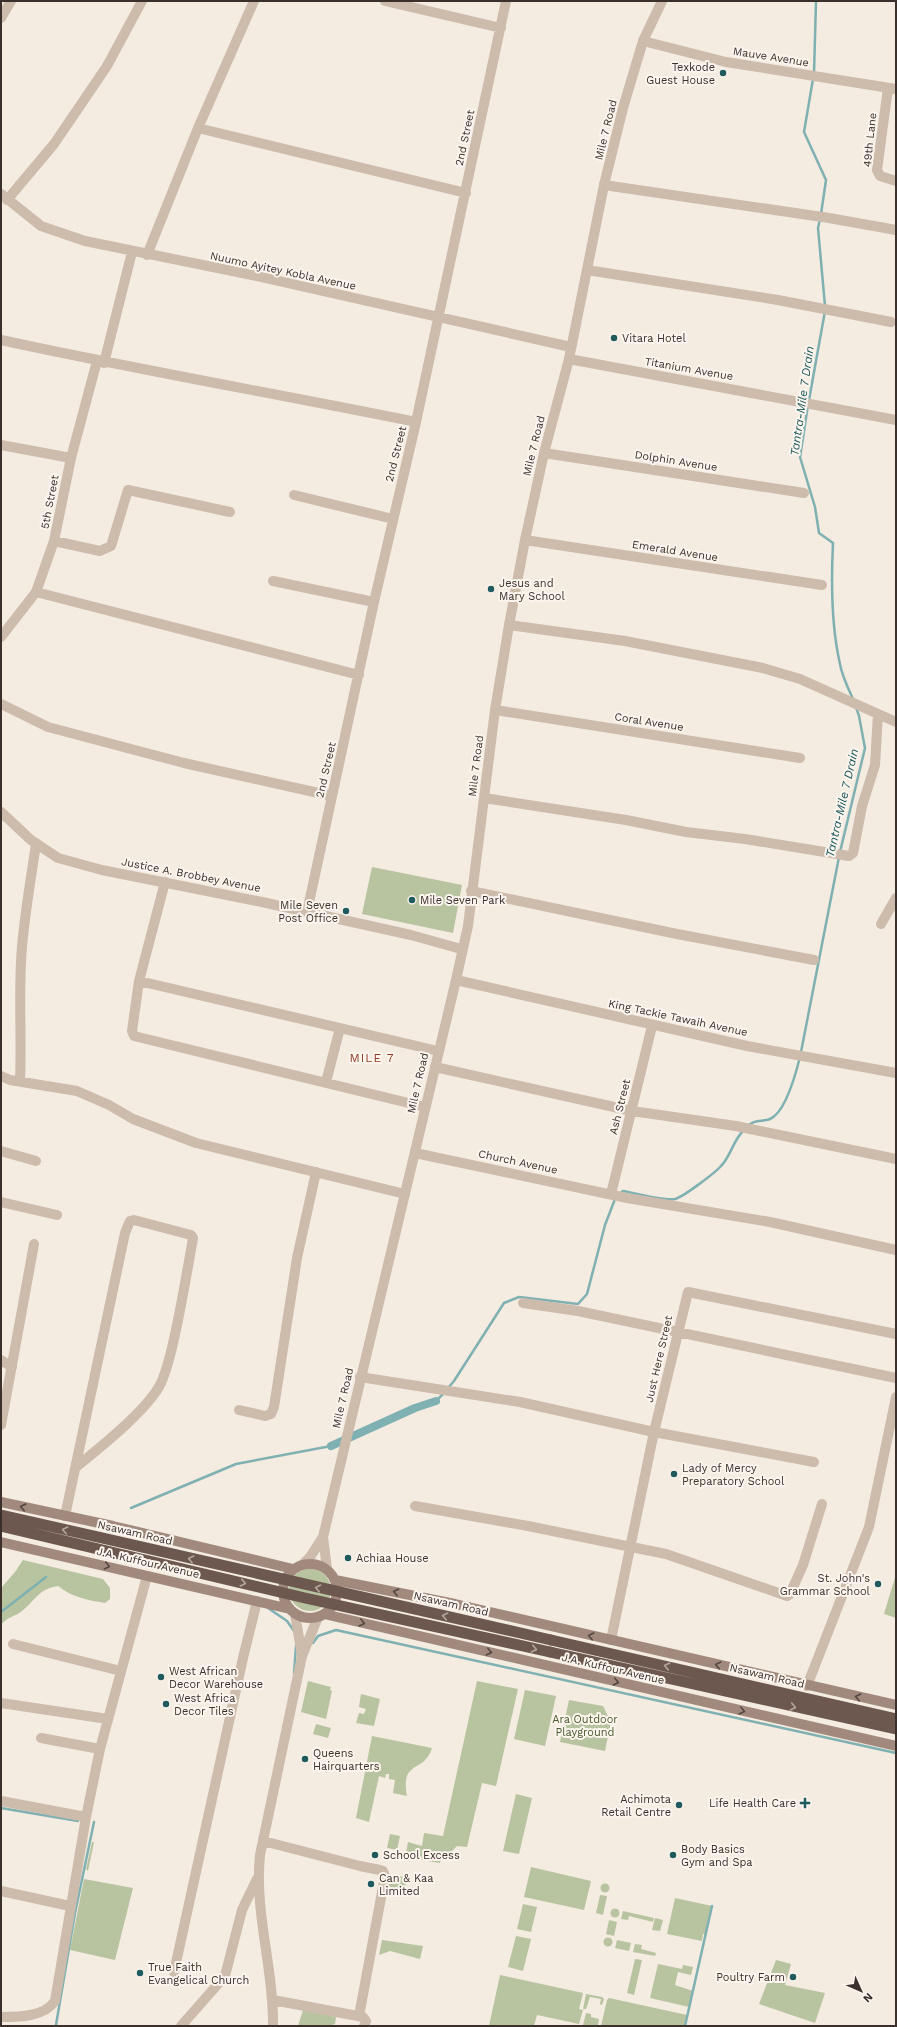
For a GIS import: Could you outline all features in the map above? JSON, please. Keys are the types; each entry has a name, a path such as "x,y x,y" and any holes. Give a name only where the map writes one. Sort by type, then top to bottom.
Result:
{"highway":[{"name":"Nsawam Road","path":"1,1515 896,1719"},
{"path":"1,1526 305,1598 896,1729"}],"main road":[{"path":"1,1502 293,1569"},
{"name":"J.A. Kuffour Avenue","path":"1,1542 257,1601 292,1611"},
{"path":"303,1564 316,1564 327,1569 336,1580 337,1593 333,1605 321,1615 308,1618 292,1611 283,1596 285,1581 293,1569 303,1564"},
{"path":"336,1580 455,1604 807,1686 896,1705"},
{"name":"J.A. Kuffour Avenue","path":"321,1615 896,1746"}],"street":[{"path":"1,18 11,1"},
{"path":"4,197 54,144 107,66 142,1"},
{"path":"147,255 198,128 254,1"},
{"path":"385,1 501,28"},
{"name":"2nd Street","path":"307,912 360,675 374,602 439,318 506,1"},
{"name":"Mile 7 Road","path":"323,1537 456,980 461,949 468,926 471,891 496,710 509,625 525,540 544,454 569,359 604,185 623,108 643,41 662,1"},
{"name":"Mauve Avenue","path":"643,41 726,62 892,89"},
{"name":"49th Lane","path":"892,89 877,170 880,176 896,181"},
{"path":"198,128 466,193"},
{"path":"604,185 829,218 896,230"},
{"name":"Nuumo Ayitey Kobla Avenue","path":"4,197 41,226 85,241 132,252 252,275 571,347"},
{"name":"5th Street","path":"1,637 36,592 54,541 71,458 132,252"},
{"path":"587,270 778,300 821,310 891,322"},
{"path":"1,340 100,362 222,383 416,422"},
{"name":"Titanium Avenue","path":"569,359 896,420"},
{"path":"1,445 71,458"},
{"name":"Dolphin Avenue","path":"544,454 804,493"},
{"path":"54,541 100,550 111,546 128,490 230,512"},
{"path":"294,495 393,519"},
{"name":"Emerald Avenue","path":"525,540 822,586"},
{"path":"274,581 374,602"},
{"path":"36,592 360,675"},
{"path":"509,625 625,641 763,668 800,679 896,722"},
{"path":"1,704 48,727 184,763 332,796"},
{"name":"Coral Avenue","path":"496,710 800,758"},
{"path":"484,798 618,819 686,832 745,839 849,856 853,853 862,806 875,765 878,714"},
{"name":"Justice A. Brobbey Avenue","path":"1,812 36,844 58,858 102,870 165,882 411,935 461,949"},
{"path":"20,1080 22,1049 20,1010 22,947 36,844"},
{"path":"165,882 139,981 132,1031 134,1036 425,1107"},
{"path":"471,891 669,933 814,960"},
{"path":"881,924 896,898"},
{"name":"King Tackie Tawaih Avenue","path":"456,980 652,1026 794,1054 896,1072"},
{"path":"139,981 438,1051"},
{"name":"Ash Street","path":"613,1194 652,1026"},
{"path":"326,1082 340,1028"},
{"path":"435,1067 632,1111 736,1126 896,1159"},
{"path":"1,1076 10,1080 20,1080 77,1091 110,1105 133,1119 196,1142 404,1194"},
{"path":"1,1151 36,1162"},
{"name":"Church Avenue","path":"415,1153 628,1198 770,1222 896,1250"},
{"path":"239,1410 265,1416 271,1414 274,1407 297,1258 316,1172"},
{"path":"1,1202 57,1215"},
{"path":"65,1516 75,1468 124,1240 130,1221 134,1220 191,1236 193,1238 181,1303 168,1364 160,1384 146,1403 110,1439 75,1468"},
{"path":"1,1425 34,1244"},
{"name":"Just Here Street","path":"610,1640 654,1432 686,1294 690,1291 896,1334"},
{"path":"523,1303 578,1311 896,1378"},
{"path":"1,1360 12,1367"},
{"path":"360,1377 439,1388 520,1402 654,1432 814,1462"},
{"path":"807,1686 869,1527 896,1397"},
{"path":"416,1506 528,1526 666,1554 787,1596 790,1594 803,1565 822,1504"},
{"path":"303,1564 310,1557 323,1537"},
{"path":"323,1537 327,1569"},
{"path":"1,2017 40,2013 51,2007 55,2001 86,1816 100,1749 147,1576"},
{"path":"174,1972 243,1658 257,1601"},
{"path":"292,1611 302,1656"},
{"path":"273,2026 273,2000 258,1878 262,1841 302,1656 321,1615"},
{"path":"13,1644 121,1671"},
{"path":"1,1703 108,1719"},
{"path":"41,1738 100,1749"},
{"path":"1,1801 86,1816"},
{"path":"262,1841 384,1872 371,1955 358,2016"},
{"path":"181,2026 225,1976 242,1910 258,1878"},
{"path":"1,1891 70,1906"},
{"path":"273,2000 358,2016 364,2018 364,2026"}],"green space":[{"name":"Mile Seven Park","path":"372,867 462,885 453,933 362,914"},
{"path":"23,1560 103,1579 110,1588 110,1599 105,1603 80,1598 58,1586 41,1593 22,1611 1,1625 1,1588"},
{"path":"306,1569 314,1569 322,1572 328,1578 331,1590 328,1602 322,1608 314,1611 306,1611 298,1608 292,1602 289,1594 289,1586 292,1578 298,1572"},
{"path":"896,1574 896,1618 884,1614"},
{"path":"308,1681 331,1687 330,1690 332,1691 326,1719 301,1712"},
{"path":"477,1681 518,1689 496,1786 482,1783 467,1847 457,1846 449,1854 441,1856 440,1863 422,1860 406,1853 408,1842 422,1846 424,1833 443,1836"},
{"path":"525,1690 556,1696 545,1746 514,1739"},
{"path":"361,1694 380,1699 374,1726 356,1723 359,1713 364,1714 366,1709 359,1707"},
{"name":"Ara Outdoor Playground","path":"569,1700 603,1706 611,1722 605,1751 560,1742"},
{"path":"316,1724 331,1728 328,1738 313,1734"},
{"path":"372,1736 432,1748 424,1761 410,1771 406,1784 407,1796 393,1793 395,1780 389,1779 389,1774 386,1774 385,1778 379,1776 369,1822 356,1818"},
{"path":"516,1794 532,1798 519,1854 503,1851"},
{"path":"390,1834 400,1836 397,1850 387,1848"},
{"path":"92,1842 94,1842 88,1871 86,1869"},
{"path":"531,1867 591,1881 584,1910 524,1897"},
{"path":"388,1875 407,1877 404,1892 386,1888"},
{"path":"84,1879 133,1888 115,1960 70,1950"},
{"path":"605,1883 610,1888 605,1893 600,1888"},
{"path":"600,1895 607,1896 603,1915 596,1913"},
{"path":"675,1898 712,1906 705,1935 703,1934 702,1941 667,1934"},
{"path":"523,1904 537,1907 531,1932 517,1929"},
{"path":"615,1908 620,1913 615,1918 610,1913"},
{"path":"623,1911 654,1918 653,1922 629,1916 628,1920 621,1919"},
{"path":"655,1918 663,1920 660,1931 652,1930"},
{"path":"609,1920 617,1922 614,1936 606,1934"},
{"path":"516,1936 531,1939 523,1971 508,1967"},
{"path":"606,1938 610,1938 612,1942 610,1946 606,1946 604,1944 604,1940"},
{"path":"382,1940 423,1946 420,1959 390,1951 379,1955"},
{"path":"617,1940 631,1943 629,1951 615,1948"},
{"path":"635,1944 642,1945 641,1949 656,1953 655,1956 633,1952"},
{"path":"635,1959 642,1960 634,1995 627,1993"},
{"path":"776,1960 791,1964 785,1985 825,1993 815,2023 759,2004"},
{"path":"658,1964 682,1969 683,1965 693,1967 691,1975 678,1972 675,1985 693,1991 689,2007 650,1998"},
{"path":"500,1975 583,1993 579,2009 583,2010 579,2024 537,2015 534,2026 489,2026"},
{"path":"586,1994 602,1997 604,1999 602,2005 600,2004 601,1999 590,1997 586,2009 583,2009"},
{"path":"609,1998 687,2015 685,2026 601,2026 607,2000"},
{"path":"303,2010 336,2017 335,2024 329,2026 298,2026"},
{"path":"586,2013 591,2014 591,2017 599,2019 598,2026 583,2025"}],"waterway":[{"name":"Tantra-Mile 7 Drain","path":"814,74 816,1"},
{"name":"Tantra-Mile 7 Drain","path":"813,79 804,132 826,180 821,214"},
{"name":"Tantra-Mile 7 Drain","path":"820,219 818,228 825,306"},
{"name":"Tantra-Mile 7 Drain","path":"809,400 825,311"},
{"name":"Tantra-Mile 7 Drain","path":"808,405 800,457 815,507 819,533 833,543 833,619 842,673 853,699"},
{"name":"Tantra-Mile 7 Drain","path":"840,852 865,748 856,707"},
{"name":"Tantra-Mile 7 Drain","path":"801,1052 839,857"},
{"name":"Tantra-Mile 7 Drain","path":"749,1125 754,1122 770,1119 781,1109 790,1091 800,1057"},
{"name":"Tantra-Mile 7 Drain","path":"620,1194 623,1191 664,1199 675,1199 685,1194 721,1166 727,1158 737,1138 744,1130"},
{"name":"Tantra-Mile 7 Drain","path":"448,1388 504,1303 519,1297 578,1304 587,1294 605,1225 615,1199"},
{"name":"Tantra-Mile 7 Drain","path":"436,1401 443,1394"},
{"path":"331,1446 415,1408 436,1401"},
{"path":"131,1508 236,1464 331,1446"},
{"path":"1,1612 46,1577"},
{"path":"268,1608 287,1621 294,1631"},
{"path":"313,1643 318,1636 336,1630 896,1753"},
{"path":"294,1673 296,1646"},
{"path":"1,1808 78,1821"},
{"path":"56,2025 75,1913 94,1822"},
{"path":"685,2026 712,1906"}],"place":[{"name":"Texkode Guest House","path":"723,73"},
{"name":"Vitara Hotel","path":"614,338"},
{"name":"Jesus and Mary School","path":"491,589"},
{"name":"Mile Seven Park","path":"412,900"},
{"name":"Mile Seven Post Office","path":"346,911"},
{"name":"Lady of Mercy Preparatory School","path":"674,1474"},
{"name":"Achiaa House","path":"348,1558"},
{"name":"St. John's Grammar School","path":"878,1584"},
{"name":"West African Decor Warehouse","path":"161,1677"},
{"name":"West Africa Decor Tiles","path":"166,1704"},
{"name":"Queens Hairquarters","path":"305,1759"},
{"name":"Life Health Care","path":"805,1803"},
{"name":"Achimota Retail Centre","path":"679,1805"},
{"name":"School Excess","path":"375,1855"},
{"name":"Body Basics Gym and Spa","path":"673,1855"},
{"name":"Can & Kaa Limited","path":"371,1884"},
{"name":"True Faith Evangelical Church","path":"140,1973"},
{"name":"Poultry Farm","path":"793,1977"}],"district":[{"name":"MILE 7","path":"372,1058"}]}
